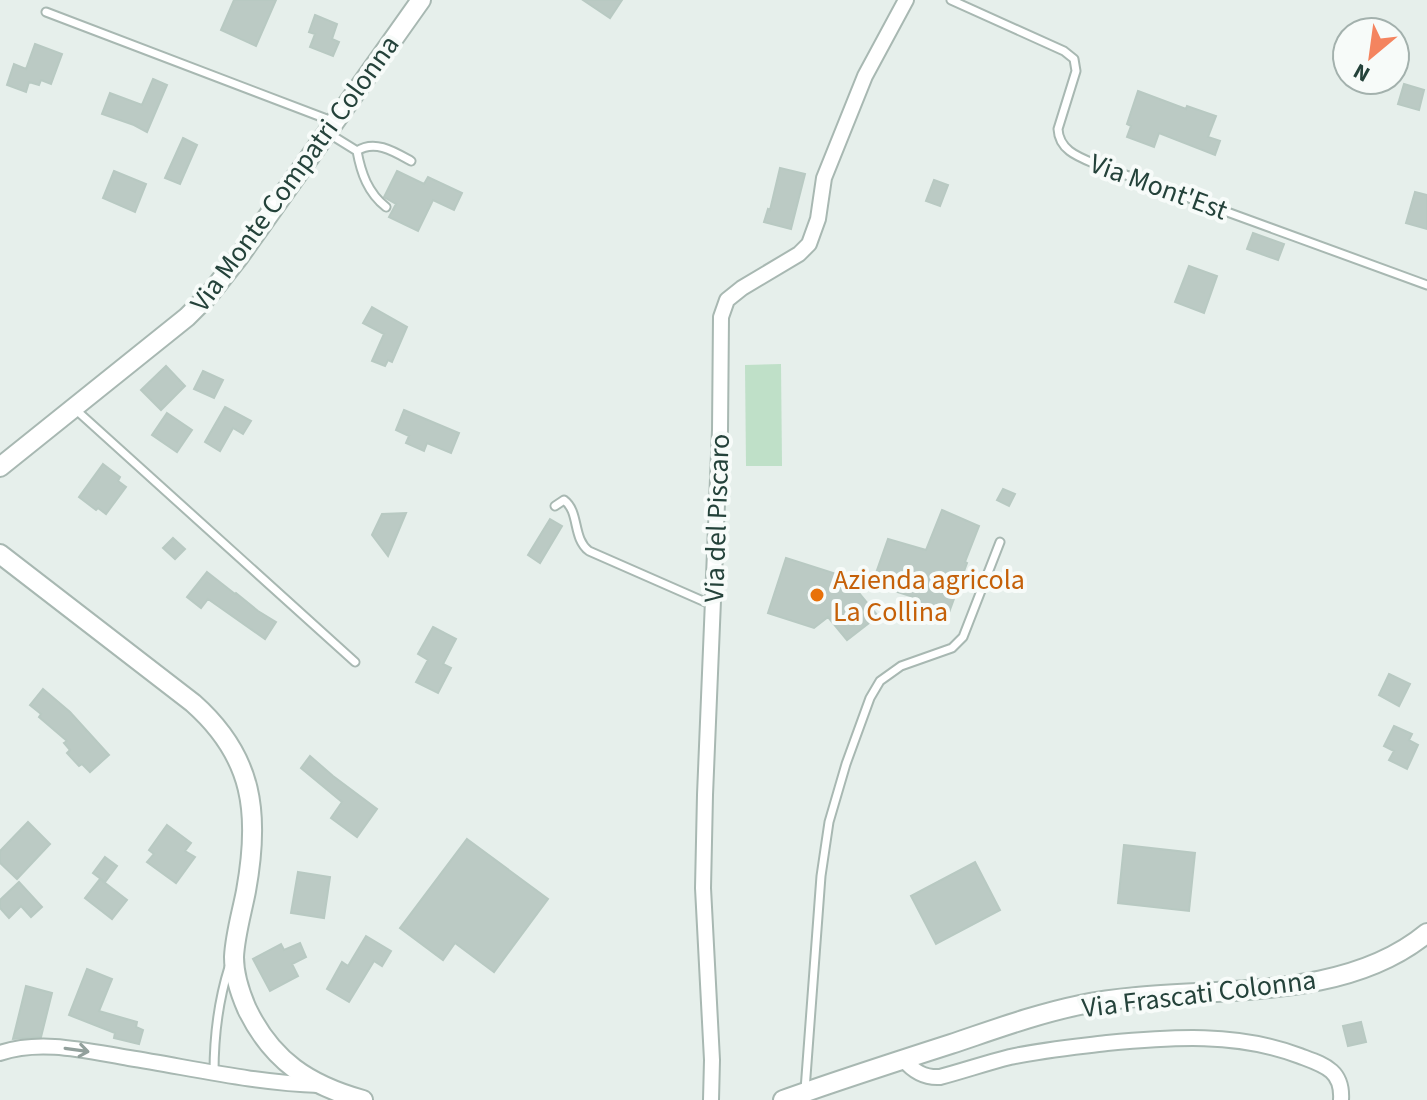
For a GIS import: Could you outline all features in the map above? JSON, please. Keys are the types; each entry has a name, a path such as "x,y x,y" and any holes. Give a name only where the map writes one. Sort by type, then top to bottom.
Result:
{"street":[{"name":"Via Monte Compatri Colonna","path":"3,466 202,303 239,257 421,0"},
{"name":"Via del Piscaro","path":"711,1100 712,1060 703,888 720,430 721,317 727,300 799,254 809,244 818,219 824,178 865,76 906,0"},
{"path":"2,556 193,703 229,744 245,779 253,809 254,828 236,946 235,969 240,991 260,1032 292,1068 319,1085 363,1100"},
{"name":"Via Frascati Colonna","path":"783,1100 1058,1010 1147,996 1276,987 1330,978 1380,962 1406,949 1427,933"},
{"path":"903,1059 921,1074 940,1077 1013,1056 1068,1047 1191,1038 1231,1039 1290,1053 1329,1069 1339,1080 1341,1100"},
{"path":"0,1053 22,1047 58,1047 279,1083 319,1085"}],"lane":[{"name":"Via Mont'Est","path":"951,0 1064,51 1074,59 1076,71 1058,135 1060,142 1074,154 1427,285"},
{"path":"46,12 331,127 357,151 367,187 386,207"},
{"path":"357,151 376,146 411,161"},
{"path":"75,409 355,662"},
{"path":"555,506 564,500 571,506 580,542 589,551 712,605"},
{"path":"805,1092 821,876 829,822 846,764 870,698 880,681 901,666 946,652 963,637 1000,542"},
{"path":"214,1073 214,1039 219,1007 236,946"}],"green space":[{"path":"781,364 782,466 746,466 745,365"}],"building":[{"path":"234,0 276,0 256,46 221,30"},
{"path":"583,0 622,0 610,18"},
{"path":"315,15 337,24 332,39 339,42 333,56 310,47 315,34 309,32"},
{"path":"35,44 62,54 51,84 41,80 39,85 29,82 26,92 7,85 14,64 26,69"},
{"path":"153,79 167,85 147,132 102,114 110,93 142,105"},
{"path":"1411,86 1424,90 1419,110 1398,104 1400,96 1411,96"},
{"path":"1138,91 1186,109 1187,106 1216,116 1208,137 1220,141 1215,155 1159,133 1154,147 1127,137 1131,126 1127,124"},
{"path":"183,138 197,145 180,184 165,178"},
{"path":"780,168 805,174 791,229 764,222"},
{"path":"114,171 146,184 135,212 103,198"},
{"path":"397,171 424,184 428,177 462,193 454,210 433,200 418,231 389,217 396,204 384,197"},
{"path":"934,180 948,185 940,206 926,201"},
{"path":"1415,192 1427,195 1427,229 1406,223"},
{"path":"1253,233 1284,244 1278,260 1247,249"},
{"path":"1189,266 1217,276 1204,313 1175,302"},
{"path":"372,307 407,327 392,362 388,360 385,366 372,361 384,334 363,323"},
{"path":"166,366 185,386 161,410 141,390"},
{"path":"203,371 223,380 214,398 194,389"},
{"path":"225,407 251,421 243,434 233,428 220,451 205,442"},
{"path":"404,410 459,433 451,453 427,443 424,451 406,443 409,436 396,430"},
{"path":"167,413 192,430 177,452 152,435"},
{"path":"103,464 120,477 118,481 126,487 106,514 79,497"},
{"path":"1003,489 1015,494 1009,506 997,500"},
{"path":"942,510 979,526 947,618 918,607 920,599 885,588 889,577 876,573 888,539 926,550"},
{"path":"406,513 388,556 372,535 382,514"},
{"path":"550,519 562,526 540,563 528,555"},
{"path":"173,538 185,549 175,559 163,548"},
{"name":"Azienda agricola La Collina","path":"786,558 846,577 878,616 847,640 828,617 814,628 768,613"},
{"path":"207,572 276,622 265,639 208,599 201,608 187,597"},
{"path":"433,627 456,639 443,664 451,668 438,693 416,682 428,660 418,654"},
{"path":"1389,674 1410,684 1399,706 1379,695"},
{"path":"43,689 70,712 109,755 90,772 67,753 70,750 64,743 67,741 30,705"},
{"path":"1394,726 1412,734 1409,740 1418,745 1407,769 1389,760 1394,751 1384,746"},
{"path":"310,756 377,809 357,837 331,818 342,802 301,768"},
{"path":"28,822 50,844 17,879 0,863 0,851"},
{"path":"167,825 191,843 185,851 195,857 176,883 147,862 154,854 149,850"},
{"path":"467,839 548,899 494,972 455,943 443,960 400,928"},
{"path":"1124,845 1195,853 1189,911 1118,903"},
{"path":"105,857 117,866 105,882 93,873"},
{"path":"975,862 1000,910 936,944 911,896"},
{"path":"298,872 330,877 324,918 291,913"},
{"path":"100,879 127,900 112,919 85,898"},
{"path":"19,882 42,907 31,917 21,906 9,918 0,908 0,900"},
{"path":"366,936 391,951 382,966 374,961 349,1002 327,989 342,962 348,966"},
{"path":"300,943 306,957 292,964 298,976 270,991 253,959 281,944 284,950"},
{"path":"87,969 112,979 99,1011 137,1022 136,1027 143,1030 139,1044 114,1038 115,1033 69,1015"},
{"path":"26,986 52,993 41,1037 13,1039"},
{"path":"1361,1022 1366,1042 1348,1046 1343,1026"}],"place":[{"name":"Azienda agricola La Collina","path":"817,595"}]}
